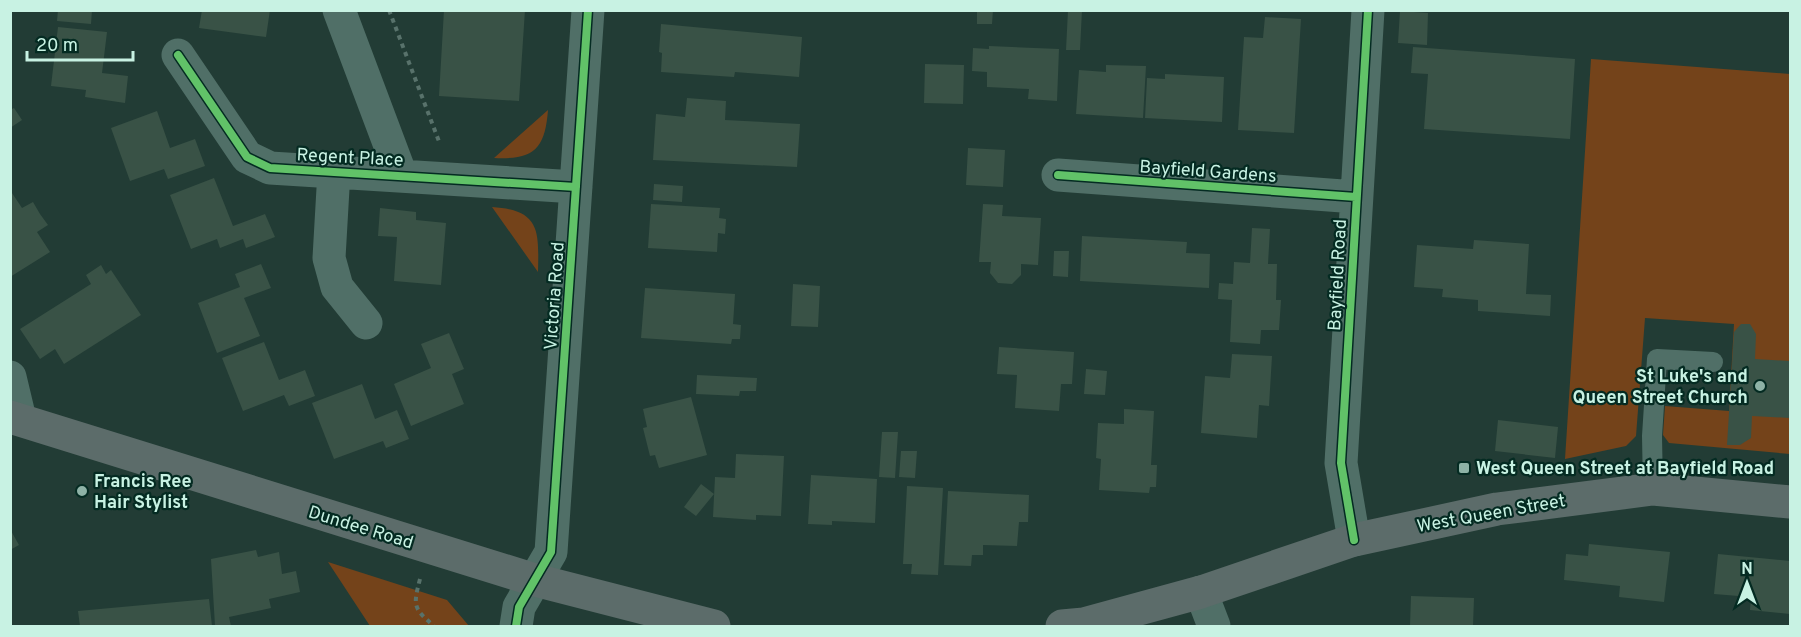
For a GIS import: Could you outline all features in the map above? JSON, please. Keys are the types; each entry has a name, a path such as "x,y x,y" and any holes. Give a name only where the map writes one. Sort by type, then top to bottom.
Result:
{"main road":[{"name":"Dundee Road","path":"15,418 535,580 714,627"},
{"name":"West Queen Street","path":"1201,592 1354,540 1497,509 1653,489 1791,502"},
{"path":"1062,627 1084,624 1201,592"}],"street":[{"name":"Regent Place","path":"339,10 401,175"},
{"name":"Victoria Road","path":"516,627 519,608 551,552 588,10"},
{"name":"Bayfield Road","path":"1354,540 1341,463 1368,10"},
{"name":"Regent Place","path":"178,55 247,157 270,168 576,187"},
{"name":"Regent Place","path":"334,171 329,258 337,287 366,323"},
{"name":"Bayfield Gardens","path":"1058,175 1356,197"},
{"path":"10,377 15,418"},
{"path":"1201,592 1214,627"}],"lane":[{"path":"1653,489 1652,436 1657,359 1713,362"}],"path":[{"path":"389,10 442,151 441,177"},
{"path":"427,547 415,601 416,611 434,627"}],"shaded area":[{"path":"1591,59 1790,74 1790,454 1669,443 1663,435 1665,406 1729,411 1734,324 1645,318 1636,436 1626,446 1565,459"},
{"path":"548,110 544,134 535,149 519,157 494,158"},
{"path":"492,207 520,213 533,225 537,234 538,272"},
{"path":"328,562 447,600 469,626 370,626"}],"building":[{"path":"58,10 92,10 91,24 57,21"},
{"path":"202,10 270,10 266,37 199,28"},
{"path":"444,10 525,10 519,101 439,96"},
{"path":"977,10 993,10 992,24 977,24"},
{"path":"1068,10 1082,10 1080,50 1066,50"},
{"path":"1400,11 1428,13 1427,45 1398,43"},
{"path":"1265,17 1301,19 1294,133 1238,130 1244,37 1263,38"},
{"path":"661,24 802,37 799,77 735,72 734,77 661,72 662,53 659,52"},
{"path":"58,27 107,32 102,73 128,76 125,103 85,97 86,90 51,86"},
{"path":"989,46 1059,49 1057,101 1028,99 1029,89 987,87 987,72 972,71 973,48 989,49"},
{"path":"1413,47 1575,59 1570,139 1424,129 1428,74 1411,73"},
{"path":"925,64 964,65 963,104 924,103"},
{"path":"1106,65 1146,66 1143,118 1076,114 1079,70 1106,72"},
{"path":"1165,74 1224,77 1222,122 1145,118 1147,78 1165,79"},
{"path":"687,98 726,101 725,120 800,124 797,167 653,160 656,114 685,117"},
{"path":"14,108 22,120 10,128 10,110"},
{"path":"157,111 170,148 195,139 205,166 168,179 164,169 130,181 111,128"},
{"path":"968,148 1005,150 1003,187 966,185"},
{"path":"214,178 233,226 265,214 275,237 246,248 243,239 220,248 217,239 191,249 170,195"},
{"path":"654,184 683,186 682,202 653,200"},
{"path":"10,190 22,208 33,202 48,225 37,232 50,252 10,277"},
{"path":"651,204 720,208 719,218 726,219 725,234 718,233 717,252 648,248"},
{"path":"983,204 1003,205 1002,216 1041,218 1038,265 1021,264 1021,275 1012,284 998,283 990,273 991,262 979,262"},
{"path":"380,208 416,212 416,220 446,223 441,285 394,281 397,237 378,236"},
{"path":"1252,228 1270,229 1268,264 1277,264 1276,300 1281,300 1279,330 1261,330 1260,344 1230,342 1232,300 1218,299 1219,283 1233,284 1234,262 1250,263"},
{"path":"1082,236 1187,242 1186,253 1210,254 1209,288 1080,281"},
{"path":"1474,240 1529,244 1526,294 1551,295 1550,316 1478,311 1478,300 1442,297 1443,289 1414,287 1417,245 1473,249"},
{"path":"1054,251 1069,251 1068,277 1053,276"},
{"path":"261,264 271,288 244,298 260,336 217,353 198,303 240,287 235,274"},
{"path":"101,265 106,274 111,270 141,315 64,364 55,349 40,359 20,329 91,284 86,275"},
{"path":"793,284 820,286 818,327 791,326"},
{"path":"645,288 735,294 733,324 741,325 740,339 732,339 731,344 641,338"},
{"name":"St Luke's and Queen Street Church","path":"1741,324 1750,324 1756,334 1755,359 1790,361 1790,418 1752,416 1751,438 1740,445 1727,445 1734,332"},
{"path":"449,333 464,369 452,374 464,404 411,426 394,384 431,368 421,344"},
{"path":"264,342 279,380 305,370 315,396 289,406 284,395 243,411 222,358"},
{"path":"999,347 1074,352 1072,384 1061,384 1059,411 1015,408 1017,375 997,374"},
{"path":"1232,354 1272,356 1269,406 1259,405 1257,438 1201,433 1205,376 1230,378"},
{"path":"1086,369 1107,371 1105,395 1084,394"},
{"path":"697,375 757,378 756,391 740,391 739,396 696,394"},
{"path":"362,384 375,419 397,410 409,439 386,448 383,441 334,459 312,403"},
{"path":"691,397 707,455 659,468 655,455 650,456 643,428 647,427 643,409"},
{"path":"1124,409 1154,411 1151,465 1157,465 1156,487 1150,487 1149,493 1099,490 1101,459 1096,458 1098,423 1124,424"},
{"path":"1498,420 1558,427 1555,458 1495,451"},
{"path":"882,432 898,432 895,478 879,477"},
{"path":"901,451 917,451 915,478 899,477"},
{"path":"736,454 784,456 781,516 756,515 756,520 713,517 715,477 735,478"},
{"path":"811,475 877,479 875,523 832,521 832,525 808,524"},
{"path":"701,484 714,494 696,516 684,507"},
{"path":"907,486 943,488 938,575 911,574 912,564 903,564"},
{"path":"948,491 1029,495 1028,522 1019,522 1017,546 983,545 983,555 972,555 971,566 944,565"},
{"path":"10,529 19,545 10,550"},
{"path":"1589,544 1670,552 1664,602 1619,597 1620,586 1564,580 1566,554 1588,556"},
{"path":"256,550 258,557 279,552 282,574 296,571 300,592 269,599 271,608 229,617 231,626 215,626 211,559"},
{"path":"1718,554 1790,561 1790,614 1750,610 1751,597 1714,594"},
{"path":"1411,596 1474,598 1473,626 1410,626"},
{"path":"209,599 212,626 80,626 78,611"}],"cycle path":[{"path":"516,626 519,607 551,552 588,10"},
{"path":"1354,540 1341,463 1368,10"},
{"path":"178,55 247,157 270,168 576,187"},
{"path":"1058,175 1356,197"}],"place":[{"name":"St Luke's and Queen Street Church","path":"1760,386"},
{"name":"West Queen Street at Bayfield Road","path":"1464,468"},
{"name":"Francis Ree Hair Stylist","path":"82,491"}]}
